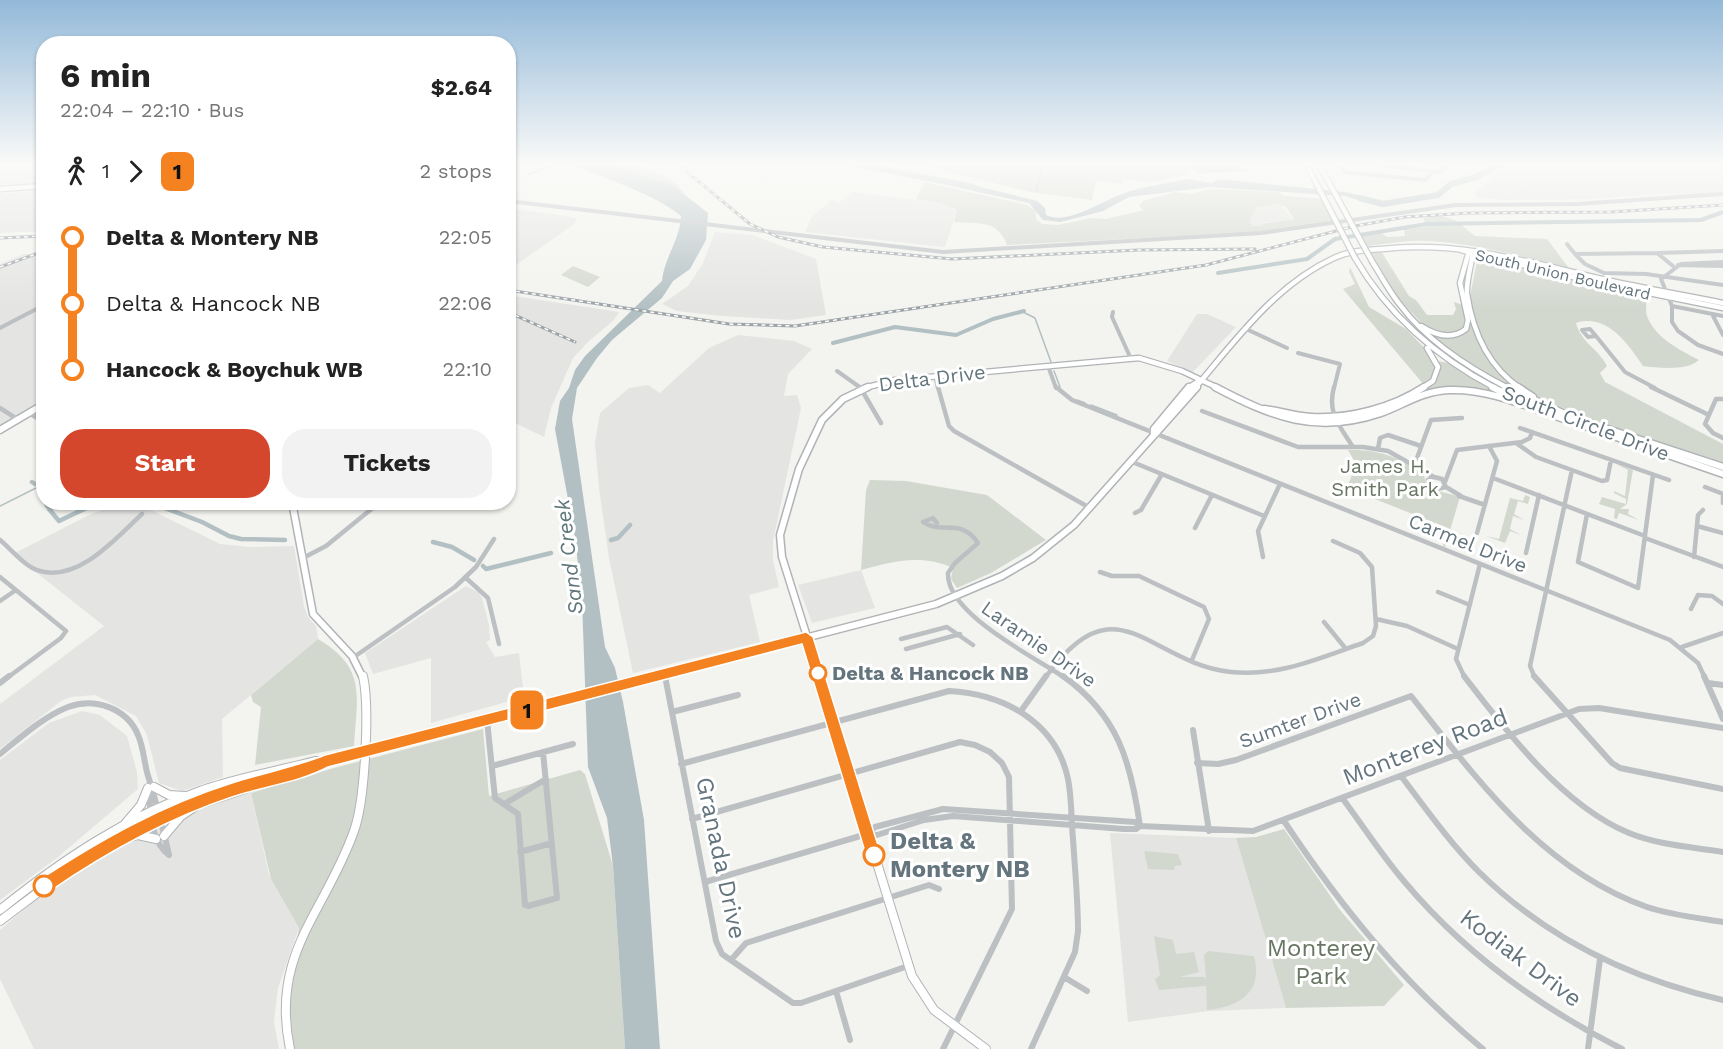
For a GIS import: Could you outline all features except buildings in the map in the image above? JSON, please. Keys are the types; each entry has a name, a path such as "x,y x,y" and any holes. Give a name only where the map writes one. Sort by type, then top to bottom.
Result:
{"main road":[{"name":"South Circle Drive","path":"1331,212 1376,292 1419,337 1454,364 1492,387 1573,422 1723,474"},
{"name":"South Circle Drive","path":"1345,212 1388,292 1406,316 1432,341 1481,375 1531,400 1723,468"},
{"name":"South Union Boulevard","path":"1244,328 1286,289 1342,254 1415,244 1458,248 1723,303"},
{"path":"1406,316 1434,333 1453,336 1463,333 1468,320 1460,283 1471,252"},
{"path":"1471,252 1467,293 1479,340 1488,360 1515,387 1565,413"},
{"name":"South Union Boulevard","path":"1667,293 1723,308"},
{"path":"0,910 54,868 117,831 214,796 312,768 325,762 956,597 998,579 1061,537 1090,508 1130,460 1167,423 1198,387 1200,380 1244,328"},
{"path":"1336,420 1386,403 1423,387 1436,377 1437,362 1419,337"},
{"name":"Delta Drive","path":"986,1049 954,1027 925,999 908,966 781,554 783,522 820,422 835,405 862,389 895,380 1131,358 1159,362 1270,414 1299,421 1336,420"},
{"path":"1336,420 1364,419 1422,394 1449,390 1485,395 1573,422"},
{"path":"1383,411 1388,406 1386,403"},
{"path":"0,430 36,409"},
{"path":"290,1049 283,1016 287,976 355,830 360,806 365,688 354,657 313,614 294,510"},
{"path":"0,921 44,886 93,853 188,796 315,760 325,762"},
{"path":"117,831 141,805 150,785 169,795 188,796"},
{"path":"164,836 185,812 214,796"},
{"path":"93,853 132,836 144,835 156,839"}],"street":[{"path":"603,212 943,252 1261,233 1408,212"},
{"path":"1567,244 1586,266 1605,273 1663,277 1692,284 1723,285"},
{"path":"1575,254 1723,249"},
{"path":"1657,253 1676,266 1723,264"},
{"path":"1676,266 1660,279 1672,306 1672,322 1678,331 1698,345 1723,354"},
{"path":"1672,306 1723,316"},
{"path":"0,328 36,309"},
{"path":"1113,312 1112,317 1131,358"},
{"path":"1712,314 1723,335"},
{"path":"1244,328 1287,348"},
{"path":"1597,336 1630,377 1709,416"},
{"path":"1298,353 1340,364 1330,401 1336,420 1353,447"},
{"name":"Carmel Drive","path":"1048,366 1057,390 1065,397 1662,636 1682,647 1698,663 1723,719"},
{"path":"837,370 862,389 874,402 881,423"},
{"path":"935,376 949,426 954,431 1090,508"},
{"path":"1723,399 1716,399 1705,424 1713,434 1723,438"},
{"path":"0,408 17,419"},
{"path":"1202,411 1292,445 1318,449 1353,447 1378,449 1411,463 1461,496 1485,505"},
{"path":"29,413 36,417"},
{"path":"1411,463 1417,458 1431,420 1462,418"},
{"path":"1520,428 1669,480"},
{"path":"1445,486 1448,471 1457,450 1516,443 1530,438 1532,432"},
{"path":"1378,449 1380,438 1388,435 1421,446"},
{"path":"1516,443 1536,457 1605,481 1611,460"},
{"path":"1477,533 1497,459 1489,446"},
{"path":"1130,460 1264,516"},
{"path":"1572,470 1530,666 1534,679 1620,768 1723,789"},
{"path":"1445,486 1433,488 1428,483 1448,471"},
{"path":"1135,513 1141,510 1162,474"},
{"path":"1587,514 1578,562 1638,588 1653,475"},
{"path":"1492,478 1723,567"},
{"path":"1263,557 1257,536 1280,484"},
{"path":"1705,487 1723,495 1723,503"},
{"path":"1195,528 1212,495"},
{"path":"1526,553 1539,495"},
{"path":"303,558 326,546 370,510"},
{"path":"1695,557 1698,515 1703,510"},
{"path":"0,540 40,571 64,571 86,562 142,514"},
{"name":"Laramie Drive","path":"937,524 964,529 974,535 978,543 974,552 959,559 949,570 948,581 956,597 971,616 1053,668 1093,700 1118,734 1135,782 1140,826"},
{"path":"1697,526 1723,533"},
{"path":"354,657 466,578 494,539"},
{"path":"1020,711 1053,668 1082,637 1110,629 1138,634 1215,669 1275,672 1364,643 1373,636 1376,619 1370,562 1360,553 1333,541"},
{"path":"1480,564 1456,659 1460,671 1564,792 1601,819 1641,837 1723,852"},
{"path":"1100,573 1139,576 1204,606 1209,614 1208,624 1192,660"},
{"path":"0,578 65,629 66,633 0,683"},
{"path":"466,578 481,587 489,597 499,644"},
{"path":"0,601 16,590"},
{"path":"1438,592 1470,605"},
{"path":"1691,609 1698,595 1712,596 1723,604"},
{"path":"1376,619 1407,626 1458,649"},
{"path":"1324,622 1346,649"},
{"path":"901,639 947,627 973,645"},
{"path":"1682,647 1692,640 1716,638 1723,633"},
{"path":"906,649 960,634"},
{"name":"Granada Drive","path":"665,674 718,948 731,960 793,1003 801,1003 908,966"},
{"path":"1708,683 1723,685"},
{"path":"681,764 949,691 988,694 1020,711 1047,734 1060,754 1069,781 1078,930 1075,952 1031,1049"},
{"path":"672,712 738,695"},
{"name":"Sumter Drive","path":"1197,763 1226,763 1411,696 1459,754"},
{"path":"0,754 58,711 82,703 96,703 119,713 135,729 169,855 161,851 156,839 157,815"},
{"name":"Monterey Road","path":"867,834 875,827 943,809 1135,822 1140,826 1209,831 1253,831 1565,712 1599,708 1723,728"},
{"path":"487,720 495,798 499,802 506,803 518,814 525,905 557,898 543,752"},
{"path":"1192,730 1209,831"},
{"path":"692,819 960,742 974,744 1000,761 1007,772 1012,909 943,1049"},
{"path":"492,766 573,744"},
{"path":"1459,754 1518,825 1572,869 1603,887 1647,906 1723,922"},
{"path":"1401,776 1452,842 1496,888 1538,921 1600,959 1668,987 1723,1000"},
{"path":"506,803 546,779"},
{"name":"Kodiak Drive","path":"1343,798 1399,876 1444,925 1506,978 1590,1033 1622,1049"},
{"name":"Monterey Road","path":"705,882 867,834 877,835 939,817 1136,829 1140,826"},
{"path":"1284,821 1362,933 1417,992 1483,1049"},
{"path":"520,852 552,843"},
{"path":"731,960 746,943 929,885 939,889"},
{"path":"1588,1049 1600,959"},
{"path":"1064,977 1087,991"},
{"path":"836,991 850,1040"}],"shaded area":[{"path":"0,212 36,212 36,231 0,233"},
{"path":"516,212 535,212 577,218 574,224 516,265"},
{"path":"675,212 708,213 706,240 690,269 673,281 662,298 612,340 597,358 577,388 572,419 605,647 615,668 623,702 644,820 660,1049 625,1049 613,866 607,818 588,767 582,601 575,537 555,429 560,401 569,388 575,370 585,356 662,281 678,233 681,216"},
{"path":"818,212 957,212 945,247 805,232 811,218"},
{"path":"1036,212 1046,212 1046,215 1054,218 1082,212 1099,212 1060,222 1043,220"},
{"path":"1254,212 1287,212 1292,219 1262,223 1264,227 1261,228 1251,227 1250,220"},
{"path":"715,232 753,235 816,259 826,315 790,320 722,316 677,311 662,304 688,286 703,263"},
{"path":"24,254 36,254 36,404 0,426 0,264"},
{"path":"516,296 619,312 614,320 573,358 551,408 544,437 516,423"},
{"path":"1197,314 1207,314 1236,327 1192,373 1167,361"},
{"path":"738,335 794,341 812,349 788,374 784,396 797,395 801,408 773,541 773,561 779,587 749,595 760,642 633,673 609,558 599,488 595,443 600,413 629,388 648,385 660,393 709,348"},
{"path":"103,510 153,511 220,544 249,547 294,546 304,606 308,617 316,626 318,639 222,719 223,777 182,791 159,783 147,735 136,716 95,695 71,697 61,701 0,749 0,704 104,626 13,554"},
{"path":"861,570 875,608 812,623 798,585"},
{"path":"466,586 478,592 482,598 489,625 490,640 486,642 495,657 519,653 524,697 431,723 431,658 373,674 365,653"},
{"path":"82,711 100,715 127,736 137,772 138,789 58,857 0,900 0,760 49,723"},
{"path":"251,793 269,875 299,928 278,988 274,1022 279,1049 34,1049 0,979 0,930 36,899 107,851 187,812 229,795"},
{"path":"1110,833 1236,838 1286,1008 1209,1011 1128,1022"}],"green space":[{"path":"957,212 1036,212 1036,219 1042,224 1058,225 1091,218 1106,219 1136,212 1254,212 1250,220 1251,226 1264,226 1261,224 1294,219 1289,212 1332,212 1339,223 1244,233 1007,245 993,227 979,223 954,222"},
{"path":"1442,216 1455,220 1475,236 1547,239 1569,268 1499,251 1445,242 1412,241 1367,246 1362,236 1380,232 1387,237 1405,236 1404,229 1425,227 1424,218"},
{"path":"1381,251 1409,296 1416,300 1427,315 1453,315 1456,309 1454,302 1463,305 1468,327 1475,324 1469,302 1477,261 1480,258 1646,296 1647,316 1656,331 1669,342 1699,360 1681,367 1643,366 1616,332 1607,326 1587,321 1576,323 1579,330 1607,366 1600,373 1605,382 1723,444 1723,465 1654,444 1481,375 1421,330 1425,327 1400,300 1369,252"},
{"path":"573,266 600,277 588,287 561,275"},
{"path":"1350,267 1369,307 1406,329 1437,361 1454,364 1512,397 1505,401 1462,391 1430,392 1343,289 1355,284 1349,272"},
{"name":"James H. Smith Park","path":"1348,450 1369,451 1398,459 1424,476 1426,482 1434,489 1460,497 1445,547 1443,546 1448,528 1347,488 1356,464"},
{"path":"1616,464 1633,470 1627,504 1620,509 1629,509 1628,514 1639,520 1619,513 1617,519 1614,518 1615,509 1599,504 1602,497 1626,504 1626,499 1614,491 1625,496 1628,470"},
{"path":"870,480 906,481 987,495 1046,540 991,573 957,588 951,579 953,568 930,561 908,560 861,570 866,490"},
{"path":"1525,495 1530,497 1528,504 1518,501 1514,514 1524,520 1513,516 1510,529 1521,535 1510,531 1505,543 1486,536 1499,539 1510,498 1523,501"},
{"path":"318,639 334,650 352,672 357,698 354,746 255,765 261,707 253,702 251,695"},
{"path":"483,729 489,796 580,770 585,774 613,866 625,1049 290,1049 283,1016 299,928 271,879 251,793 334,768"},
{"name":"Monterey Park","path":"1284,829 1340,910 1404,985 1384,1006 1286,1008 1236,838 1256,837"},
{"path":"1144,851 1178,854 1182,865 1175,866 1174,870 1148,869"},
{"path":"1154,936 1173,940 1176,954 1194,952 1199,972 1180,977 1204,977 1206,980 1204,955 1208,951 1254,956 1256,969 1252,988 1239,1001 1207,1010 1206,986 1159,990 1155,979 1160,975"}],"waterway":[{"path":"1218,273 1307,259 1335,239 1427,224 1701,220 1723,212"},
{"path":"1021,311 1035,318 1051,362"},
{"path":"833,343 895,327 956,335 993,319 1024,311"},
{"path":"1054,371 1060,387"},
{"path":"1077,400 1085,403"},
{"path":"1091,405 1117,415"},
{"path":"0,506 36,488"},
{"path":"50,510 59,521 82,510"},
{"path":"170,510 202,522 229,536 241,539 285,540"},
{"path":"611,540 618,538 630,525"},
{"path":"433,542 452,547 474,560"},
{"name":"Sand Creek","path":"483,566 486,569 551,553"}],"railway":[{"path":"735,212 750,224 778,237 823,247 952,259 1138,250 1255,249"},
{"path":"516,291 729,324 795,326 1206,265 1355,226 1405,217 1468,213 1611,212"},
{"path":"0,238 36,236"},
{"path":"0,267 36,254"},
{"path":"516,316 575,342"}],"bus line":[{"name":"1","path":"44,886 93,853 154,820 232,790 312,768 325,762 806,637 874,855"}],"place":[{"name":"Delta & Hancock NB","path":"818,673"},
{"name":"Delta & Montery NB","path":"874,855"}]}
